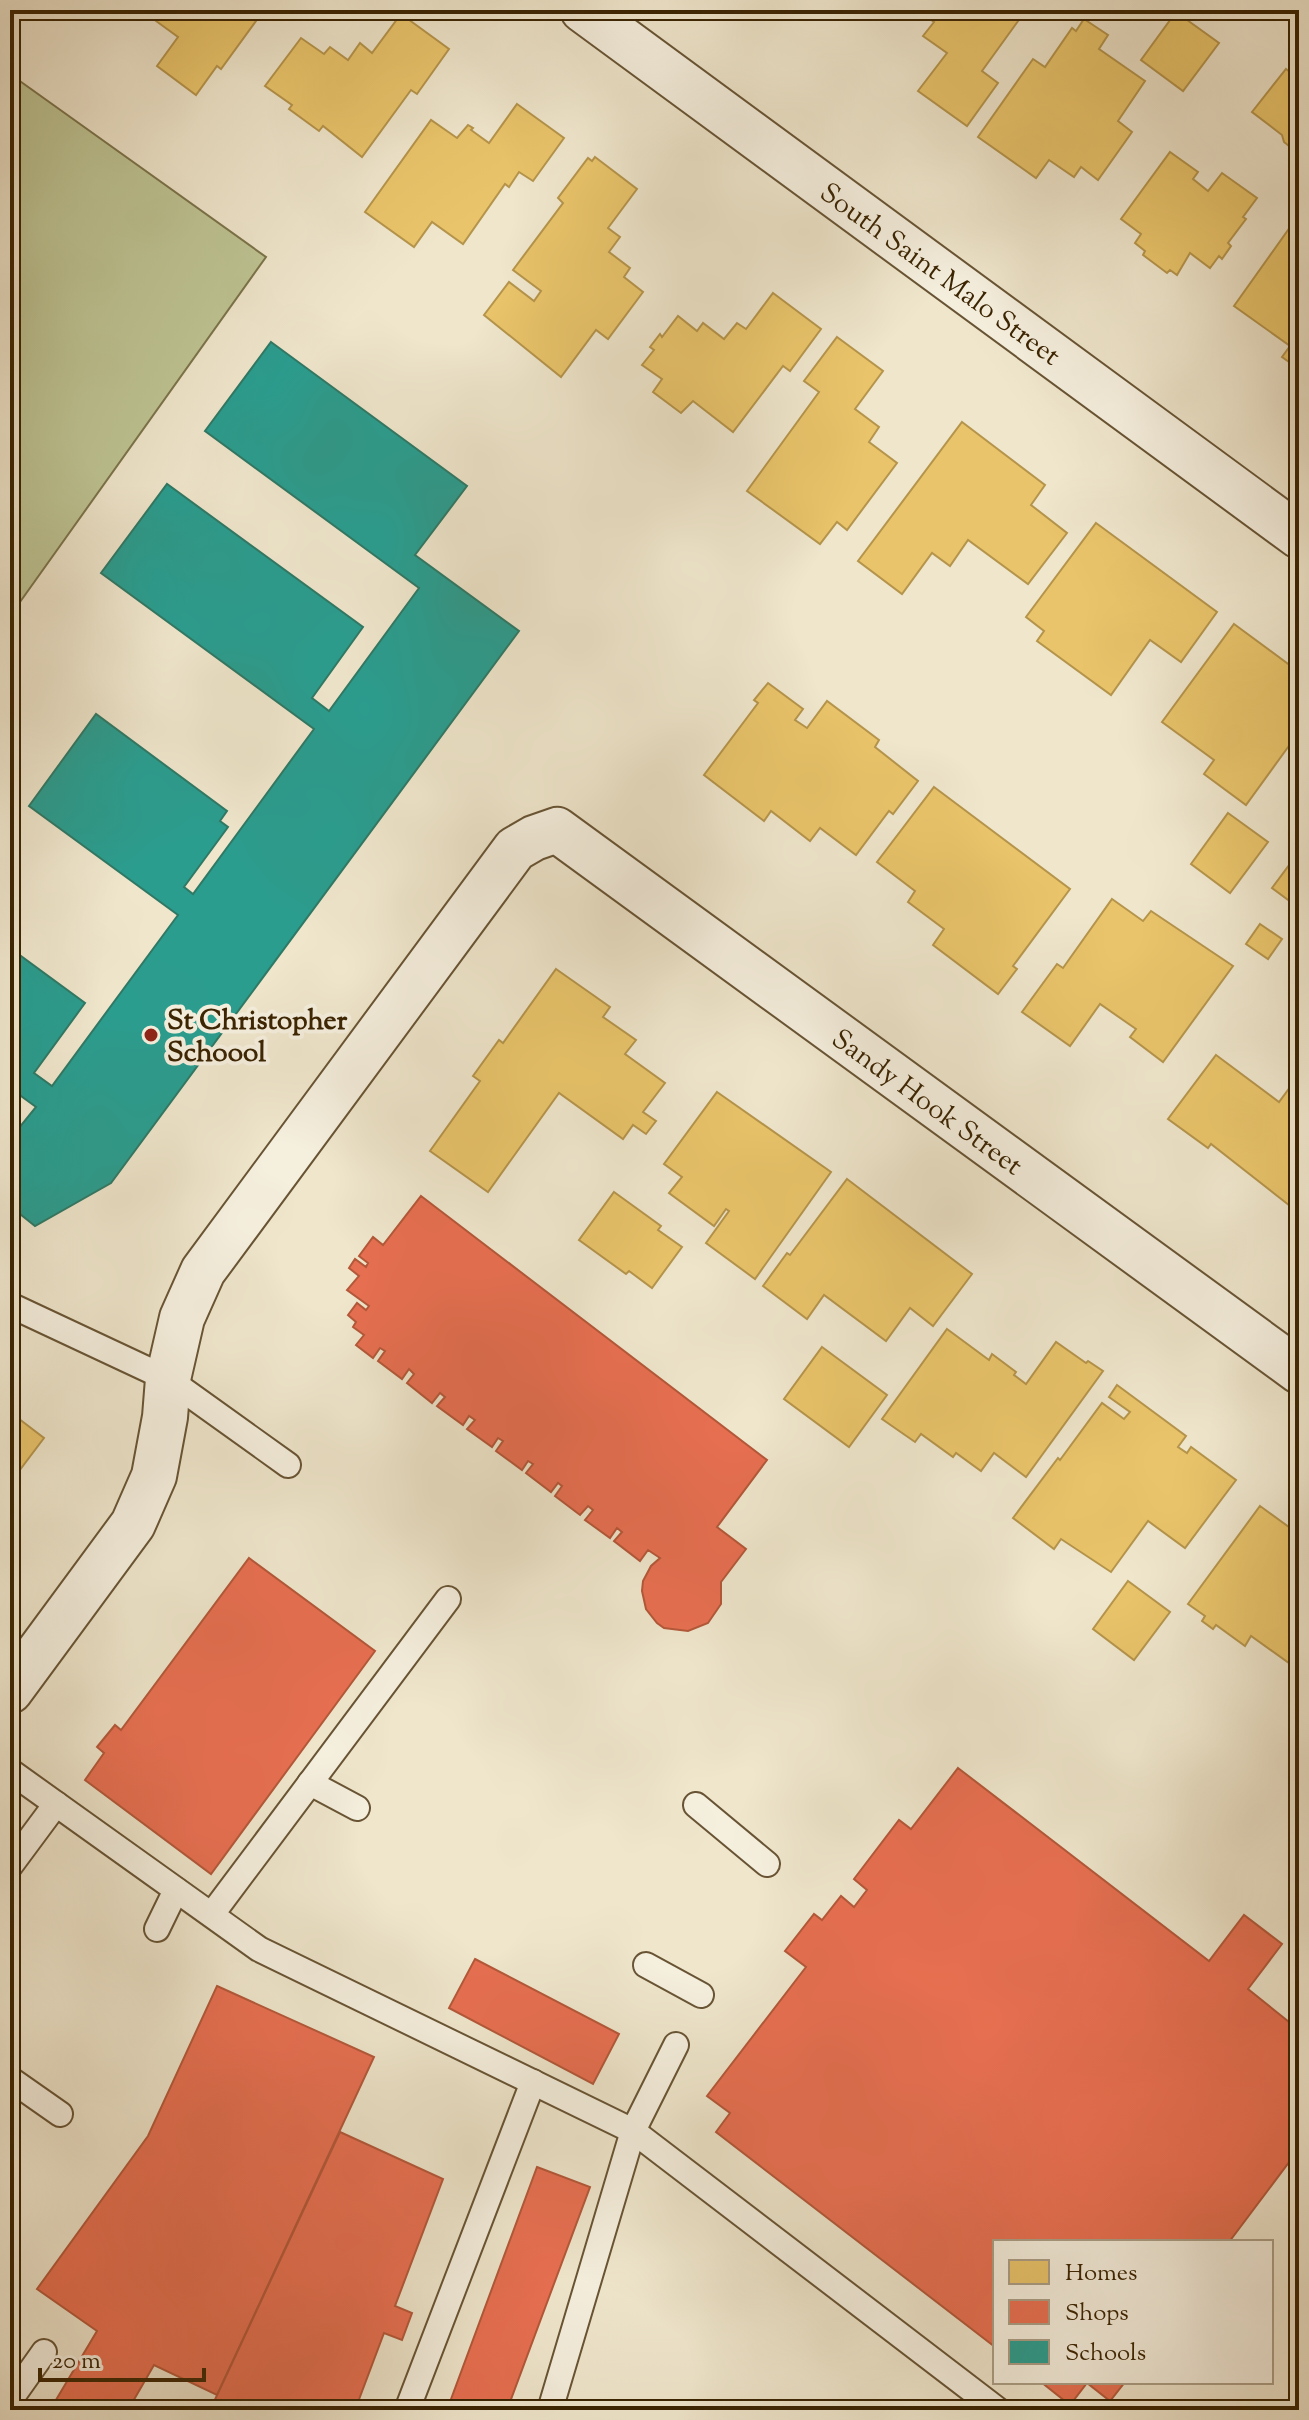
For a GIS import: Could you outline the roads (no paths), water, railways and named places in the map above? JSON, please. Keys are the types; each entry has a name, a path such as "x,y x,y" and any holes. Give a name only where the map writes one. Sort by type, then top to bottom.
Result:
{"street":[{"name":"South Saint Malo Street","path":"583,10 1299,536"},
{"name":"Sandy Hook Street","path":"168,1379 182,1318 203,1271 515,849 557,830 1299,1371"},
{"path":"10,1691 133,1524 154,1476 165,1417 168,1379"}],"lane":[{"path":"10,1305 168,1379 288,1465"},
{"path":"212,1914 448,1599"},
{"path":"10,1771 259,1949 633,2131 998,2410"},
{"path":"310,1783 357,1808"},
{"path":"10,1866 56,1804"},
{"path":"696,1805 767,1864"},
{"path":"157,1929 176,1890"},
{"path":"646,1965 701,1995"},
{"path":"550,2410 633,2131 676,2045"},
{"path":"10,2079 60,2114"},
{"path":"407,2410 533,2082"},
{"path":"10,2400 44,2352"}],"place":[{"name":"St Christopher Schoool","path":"151,1035"}]}
